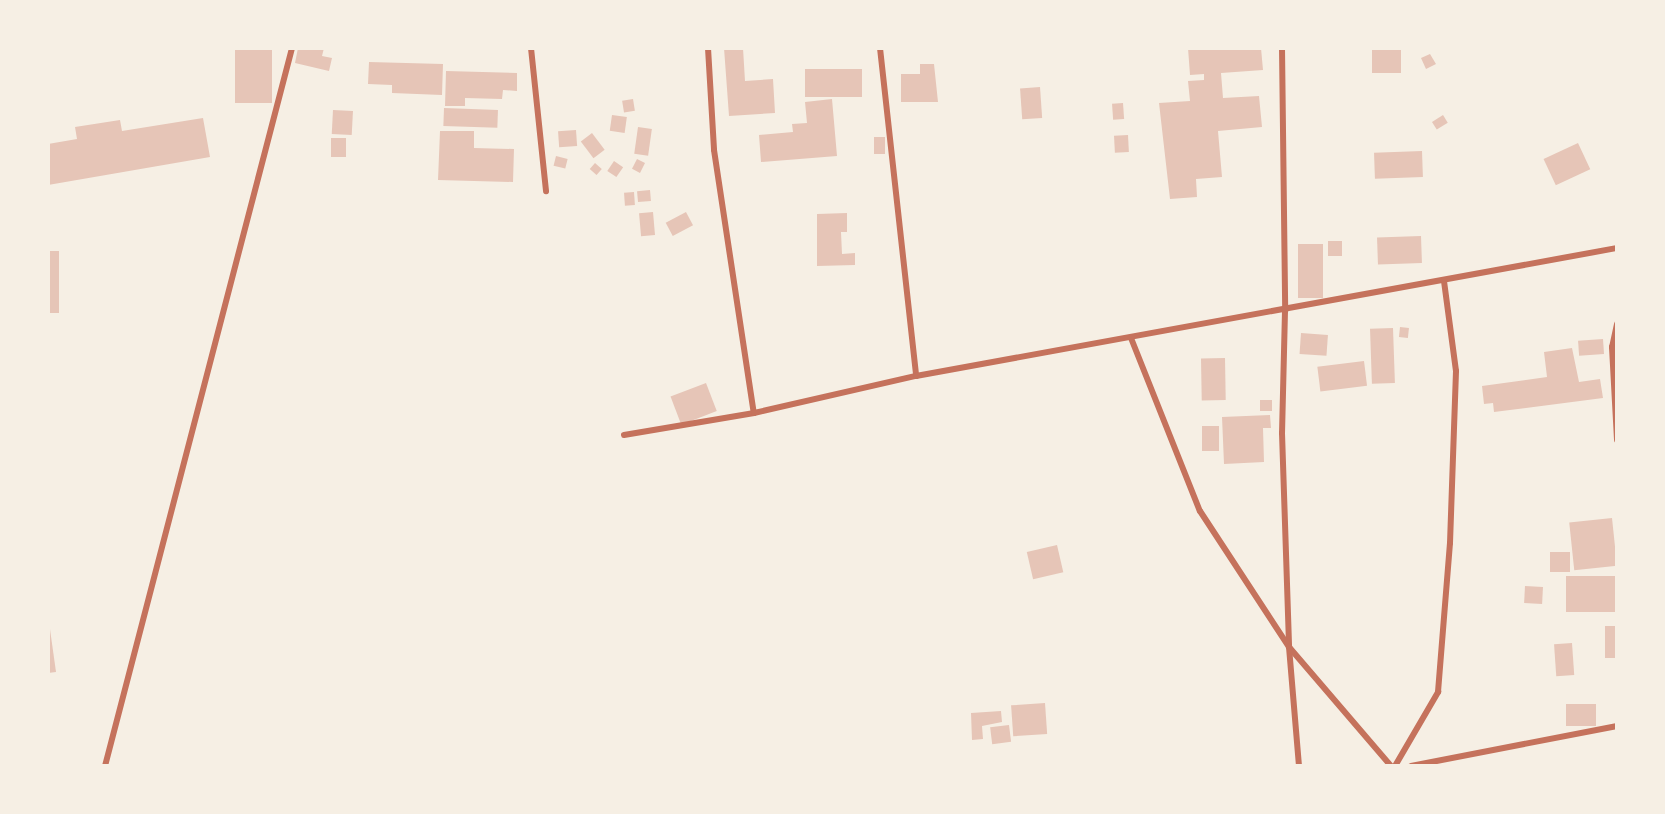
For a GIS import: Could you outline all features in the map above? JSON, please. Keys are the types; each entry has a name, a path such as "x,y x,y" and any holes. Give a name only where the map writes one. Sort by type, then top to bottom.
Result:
{"street":[{"path":"105,766 292,48"},
{"path":"531,48 546,191"},
{"path":"708,48 714,150 754,413"},
{"path":"880,48 916,376"},
{"path":"1282,48 1285,311 1282,433 1290,647 1299,766"},
{"path":"624,435 754,413 916,376 1285,311 1617,248"},
{"path":"1395,766 1438,692 1450,543 1456,371 1444,281"},
{"path":"1617,324 1612,347 1617,440"},
{"path":"1131,338 1200,511 1290,647 1391,766"},
{"path":"1411,766 1617,726"}],"building":[{"path":"235,48 272,48 272,103 235,103"},
{"path":"298,48 324,48 322,56 332,58 329,71 295,63"},
{"path":"724,48 743,48 745,81 773,79 775,113 729,116"},
{"path":"1188,48 1261,48 1263,70 1221,73 1223,98 1259,96 1262,127 1218,131 1222,177 1196,179 1197,197 1170,199 1159,103 1190,101 1188,81 1204,80 1204,74 1190,75"},
{"path":"1372,48 1401,48 1401,73 1372,73"},
{"path":"1430,54 1436,64 1426,69 1421,58"},
{"path":"369,62 443,64 442,95 392,93 392,85 368,84"},
{"path":"920,64 934,64 938,102 901,102 901,74 920,74"},
{"path":"805,69 862,69 862,97 805,97"},
{"path":"446,71 517,73 517,91 503,90 502,99 465,98 465,106 445,106"},
{"path":"1040,87 1042,118 1022,119 1020,88"},
{"path":"633,99 635,111 624,113 622,101"},
{"path":"832,99 837,156 761,162 759,135 793,132 792,124 807,123 805,102"},
{"path":"1123,103 1124,119 1113,120 1112,104"},
{"path":"444,108 498,110 497,128 443,126"},
{"path":"333,110 353,111 352,135 332,134"},
{"path":"612,115 627,117 625,133 610,131"},
{"path":"1443,115 1448,123 1437,130 1432,122"},
{"path":"203,118 210,157 48,185 48,144 77,139 75,127 120,120 122,131"},
{"path":"638,127 652,129 648,156 634,154"},
{"path":"576,130 577,146 559,147 558,131"},
{"path":"440,131 474,131 474,148 514,149 513,182 438,180"},
{"path":"592,133 605,150 593,158 581,141"},
{"path":"1128,135 1129,152 1115,153 1114,136"},
{"path":"874,137 885,137 885,154 874,154"},
{"path":"331,138 346,138 346,157 331,157"},
{"path":"1578,143 1590,169 1556,185 1544,159"},
{"path":"1422,151 1423,177 1375,179 1374,153"},
{"path":"556,156 568,159 565,169 554,166"},
{"path":"637,159 645,163 640,173 632,169"},
{"path":"614,161 623,167 616,177 607,171"},
{"path":"595,163 602,169 597,175 590,169"},
{"path":"650,190 651,201 638,202 637,191"},
{"path":"634,192 635,205 625,206 624,193"},
{"path":"653,212 655,235 641,236 639,213"},
{"path":"686,212 693,225 673,236 666,223"},
{"path":"847,213 847,232 841,232 842,254 855,253 855,265 817,266 817,214"},
{"path":"1421,236 1422,263 1378,265 1377,238"},
{"path":"1328,241 1342,241 1342,256 1328,256"},
{"path":"1298,244 1323,244 1323,298 1298,298"},
{"path":"48,251 59,251 59,313 48,313"},
{"path":"1400,327 1409,328 1408,338 1399,337"},
{"path":"1393,328 1395,383 1372,384 1370,329"},
{"path":"1301,333 1328,335 1326,356 1300,354"},
{"path":"1603,339 1604,354 1579,356 1578,341"},
{"path":"1572,348 1579,382 1600,379 1603,398 1494,412 1493,403 1484,404 1482,386 1547,377 1544,352"},
{"path":"1201,358 1225,358 1226,400 1202,400"},
{"path":"1364,361 1367,386 1320,392 1317,367"},
{"path":"706,383 717,411 681,425 671,397"},
{"path":"1260,400 1272,400 1272,411 1260,411"},
{"path":"1270,415 1271,428 1263,428 1264,462 1224,464 1222,417"},
{"path":"1202,426 1219,426 1219,451 1202,451"},
{"path":"1612,518 1617,566 1574,570 1569,522"},
{"path":"1057,545 1063,572 1033,579 1027,552"},
{"path":"1550,552 1570,552 1570,572 1550,572"},
{"path":"1566,576 1617,576 1617,612 1566,612"},
{"path":"1525,586 1543,587 1542,604 1524,603"},
{"path":"48,615 56,672 48,673"},
{"path":"1605,626 1617,626 1617,658 1605,658"},
{"path":"1572,643 1574,675 1556,676 1554,644"},
{"path":"1045,703 1047,734 1013,736 1011,705"},
{"path":"1566,704 1596,704 1596,726 1566,726"},
{"path":"1001,711 1002,722 982,726 983,739 972,740 971,713"},
{"path":"1009,725 1011,742 992,744 990,727"}]}
